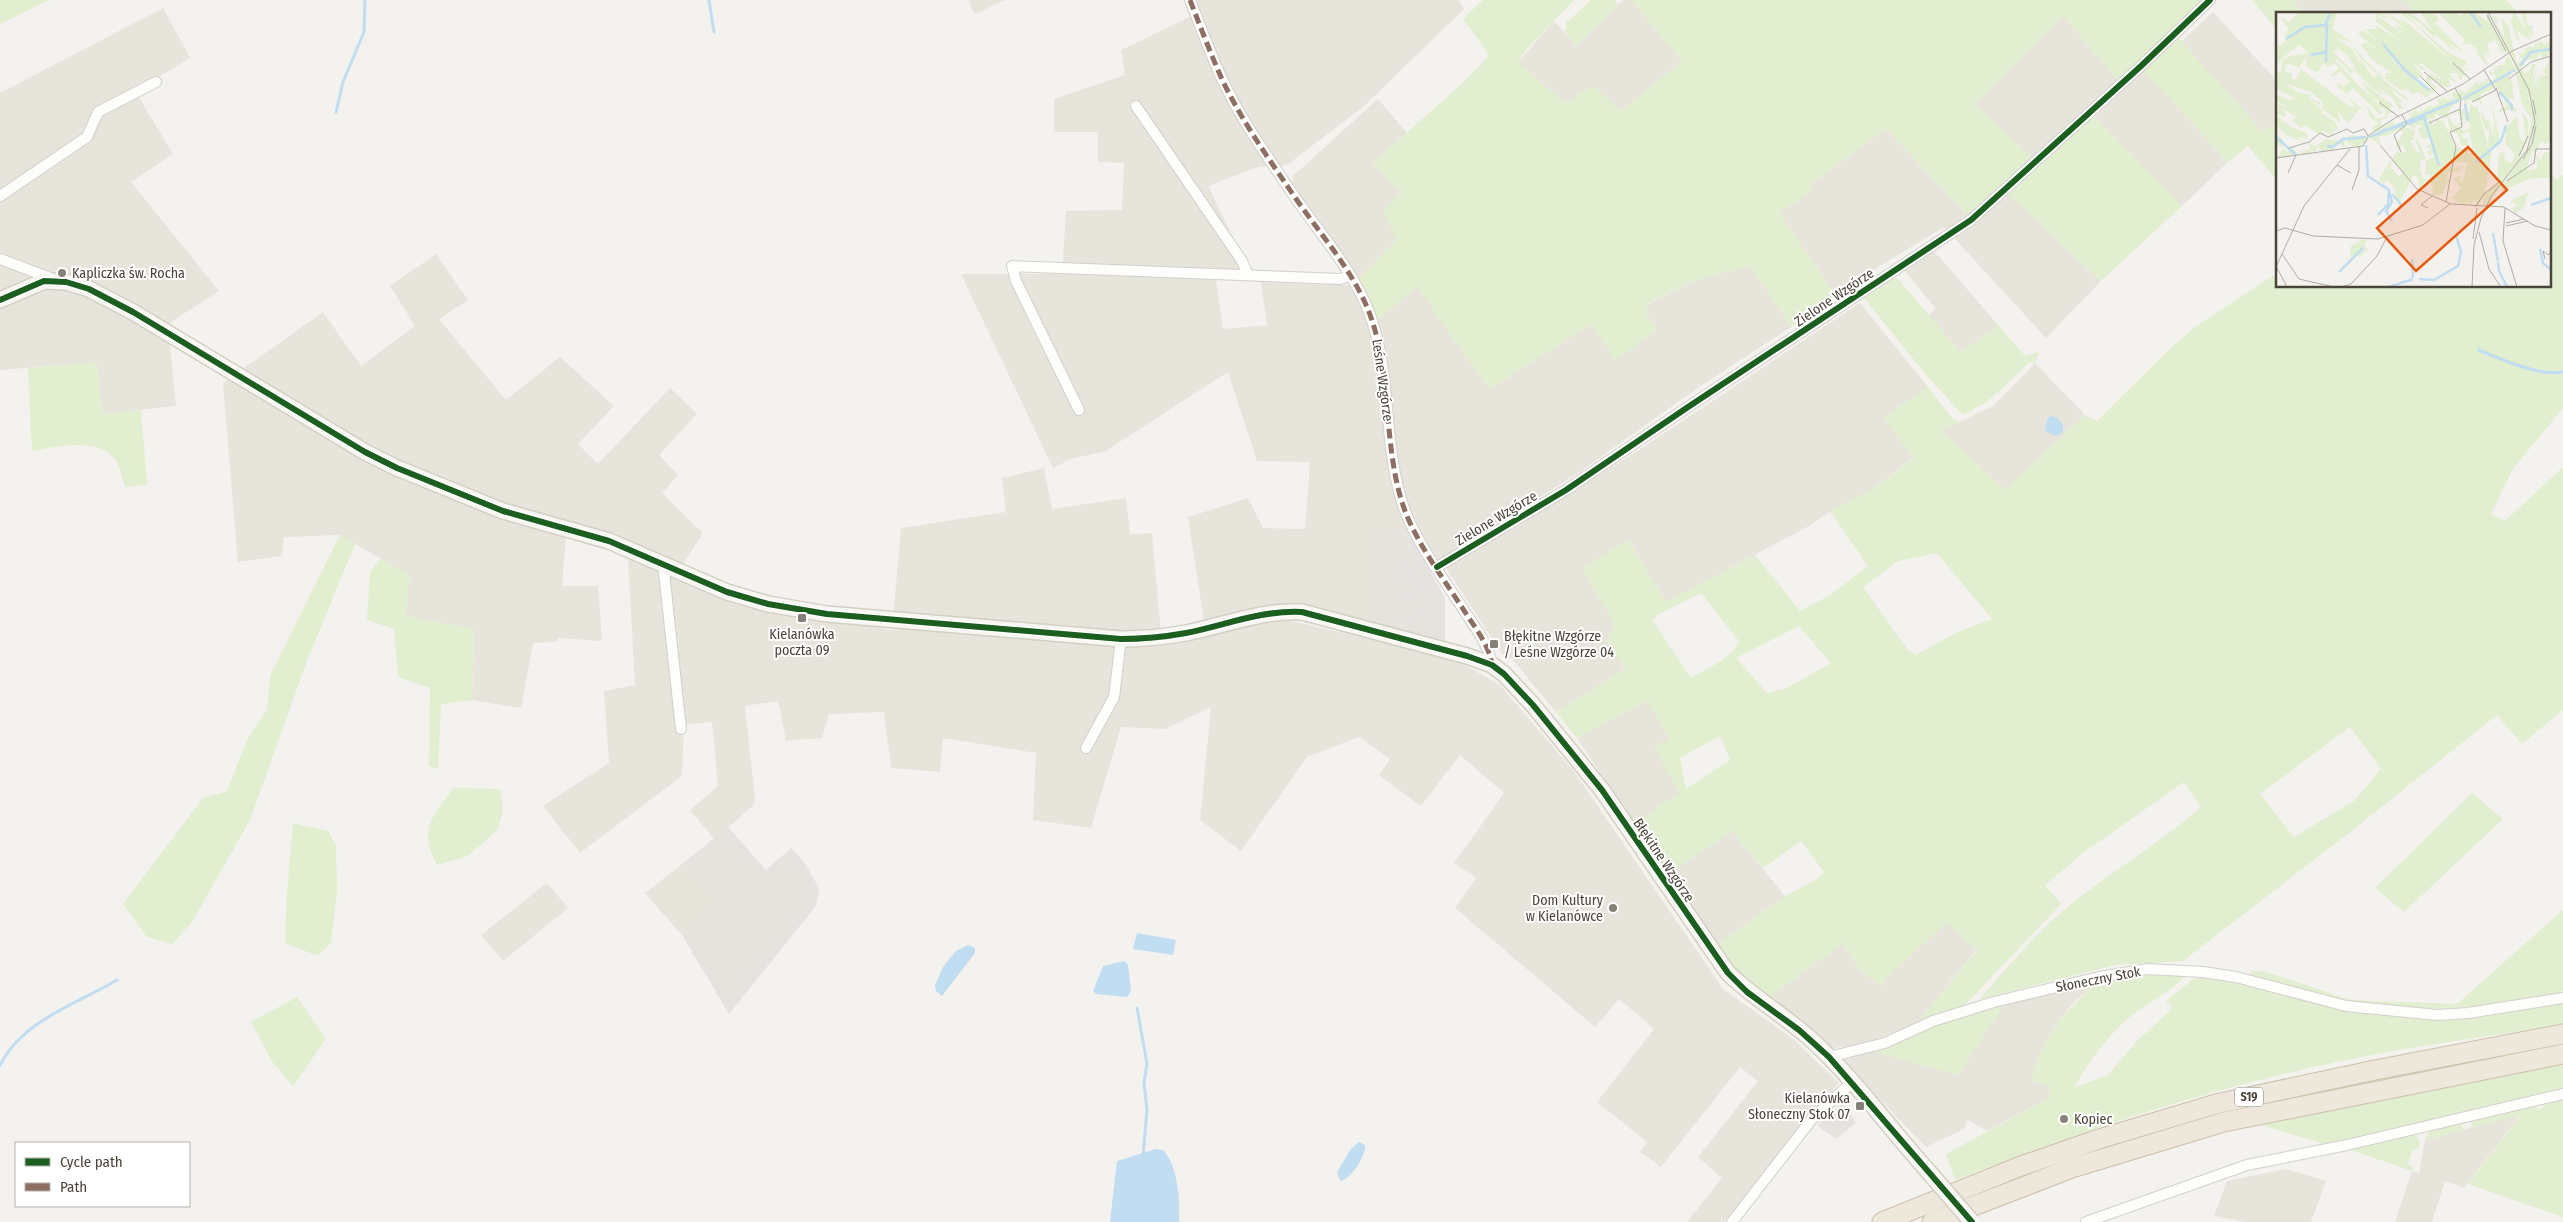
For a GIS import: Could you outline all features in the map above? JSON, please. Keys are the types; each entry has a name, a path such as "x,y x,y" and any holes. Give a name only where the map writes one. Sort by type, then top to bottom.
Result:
{"highway":[{"name":"S19","path":"1882,1222 2021,1166 2099,1139 2216,1104 2376,1070 2563,1034"},
{"name":"S19","path":"1932,1222 2072,1168 2224,1122 2563,1054"}],"street":[{"name":"Leśne Wzgórze","path":"1190,0 1221,77 1235,105 1291,192 1350,276 1366,306 1378,340 1393,460 1406,512 1419,538 1485,643 1492,665"},
{"name":"Zielone Wzgórze","path":"1438,568 1566,490 1672,417 1971,220 2142,66 2210,0"},
{"path":"0,196 87,136 98,112 156,82"},
{"path":"1136,106 1242,262 1248,275"},
{"path":"0,259 54,280"},
{"path":"1079,410 1016,281 1012,266 1340,279 1350,276"},
{"path":"0,300 36,284 54,280"},
{"name":"Błękitne Wzgórze","path":"54,280 76,284 114,301 365,452 397,468 503,510 609,541 727,592 787,608 1008,631 1121,639 1156,638 1280,611 1302,612 1468,656 1492,665 1515,684 1596,783 1728,973 1747,992 1799,1030 1829,1057 1972,1222"},
{"path":"663,563 681,729"},
{"path":"1086,748 1114,697 1121,639"},
{"name":"Słoneczny Stok","path":"1829,1057 1885,1043 1933,1021 1994,1002 2100,976 2148,969 2203,972 2236,977 2346,1006 2437,1015 2468,1013 2563,998"},
{"path":"1732,1222 1812,1119 1851,1083"},
{"path":"2086,1222 2247,1165 2347,1145 2563,1094"}],"shaded area":[{"path":"968,0 1005,0 975,14"},
{"path":"1197,0 1458,0 1464,9 1363,107 1287,165 1257,167 1208,186 1251,274 1215,271 1223,329 1267,325 1261,282 1348,285 1377,320 1417,286 1489,389 1592,324 1615,360 1658,329 1646,314 1648,304 1693,281 1750,266 1791,327 1699,387 1581,471 1440,561 1410,536 1371,532 1373,623 1298,604 1267,606 1204,621 1188,517 1248,498 1263,528 1305,529 1310,462 1257,461 1228,372 1104,452 1073,458 1053,468 961,274 1062,274 1066,211 1122,210 1124,163 1098,162 1098,132 1054,132 1054,99 1125,75 1121,50 1200,12"},
{"path":"1623,0 1631,0 1682,61 1621,111 1565,103 1518,62 1554,21 1576,45"},
{"path":"2293,0 2403,0 2416,12 2302,12"},
{"path":"163,8 190,58 135,91 173,154 131,182 219,291 168,324 176,406 103,414 96,362 0,370 0,93"},
{"path":"2213,12 2276,80 2276,122 2263,132 2181,42"},
{"path":"2063,16 2118,81 2033,159 1975,104"},
{"path":"2142,72 2150,78 2228,162 2182,206 2095,117"},
{"path":"1378,99 1407,133 1373,163 1401,192 1397,239 1359,278 1293,186 1293,176"},
{"path":"1886,129 1975,223 2009,194 2101,281 2046,338 1944,227 1865,275 1836,296 1779,212 1812,191 1808,186"},
{"path":"1934,251 1998,325 1961,352 1928,315 1936,309 1904,270"},
{"path":"436,254 468,300 439,319 506,400 560,357 614,406 578,444 598,464 670,388 697,414 659,455 678,475 662,493 703,533 674,578 733,604 892,630 901,528 1006,512 1002,478 1044,468 1052,509 1126,498 1130,534 1152,533 1162,644 1283,619 1453,659 1499,684 1573,770 1723,989 1792,1038 1839,1083 1724,1222 1687,1222 1722,1178 1698,1157 1758,1081 1740,1067 1661,1167 1640,1152 1647,1142 1597,1102 1654,1029 1619,999 1595,1027 1455,908 1476,878 1454,863 1504,793 1460,755 1421,806 1379,775 1390,759 1359,737 1307,757 1241,851 1200,820 1211,707 1165,729 1121,727 1091,828 1033,820 1036,753 943,738 940,772 891,768 884,712 829,714 822,738 786,741 778,701 745,706 755,800 753,806 714,839 690,810 718,786 712,722 684,725 682,776 580,853 543,806 609,763 604,691 635,685 627,540 567,521 562,586 598,586 602,641 558,638 557,642 533,643 521,708 472,700 474,629 405,616 409,575 340,535 284,537 282,556 238,562 223,383 323,312 361,366 415,326 390,286"},
{"path":"1860,303 1928,387 1884,417 1913,458 1875,487 1831,511 1809,526 1666,602 1628,540 1583,568 1614,624 1607,642 1625,669 1556,712 1512,659 1502,654 1447,567 1633,454"},
{"path":"2035,363 2085,415 2005,490 1941,430 1992,407"},
{"path":"1370,532 1410,536 1445,598 1445,642 1373,623"},
{"path":"1415,560 1433,589 1433,595 1424,602 1428,609 1412,618 1402,601 1422,589 1407,565"},
{"path":"1647,700 1670,739 1654,746 1679,793 1634,823 1577,738"},
{"path":"728,827 766,870 791,848 804,862 819,888 816,906 729,1014 682,935 719,900 686,861"},
{"path":"1732,831 1785,896 1717,945 1668,874"},
{"path":"686,861 719,900 682,935 645,893"},
{"path":"547,883 568,908 503,961 481,935"},
{"path":"1946,922 1977,949 1917,1023 1864,1044 1833,1048 1768,998 1843,943 1858,968 1881,987 1887,978"},
{"path":"2104,978 2076,1000 2057,1023 2038,1058 2031,1079 2050,1086 2049,1098 1987,1131 1968,1120 1964,1129 1926,1147 1844,1062 1845,1059 1861,1053 1876,1051 1958,1075 2006,1002"},
{"path":"1843,1103 1856,1123 1836,1139 1817,1125"},
{"path":"2520,1115 2464,1188 2445,1181 2432,1222 2395,1222 2412,1171 2419,1173 2425,1140"},
{"path":"2286,1169 2326,1181 2311,1222 2245,1222 2214,1216 2227,1181"}],"green space":[{"path":"0,0 49,0 0,24"},
{"path":"1483,0 1574,0 1527,49 1518,62 1565,103 1593,86 1621,111 1682,61 1631,0 2203,0 2118,81 2063,16 1975,104 2033,159 1969,216 1886,129 1809,185 1812,191 1779,212 1836,296 1791,327 1750,266 1693,281 1648,303 1646,314 1658,329 1615,361 1592,324 1489,389 1417,287 1377,320 1359,278 1397,239 1383,213 1401,192 1373,163 1456,89 1487,58 1488,53 1463,19"},
{"path":"1591,0 1614,0 1618,5 1576,45 1565,32 1566,23"},
{"path":"2252,0 2293,0 2302,12 2276,12 2276,29"},
{"path":"2403,0 2506,0 2517,12 2415,12"},
{"path":"2178,37 2263,132 2276,122 2276,179 2248,146 2228,162 2150,78 2142,72"},
{"path":"2095,117 2182,206 2101,281 2009,194 2088,120"},
{"path":"2550,173 2557,180 2563,174 2563,408 2513,469 2491,514 2505,521 2563,467 2563,710 2522,744 2497,715 2340,840 2183,961 2115,965 1980,999 2020,953 2064,910 2168,834 2201,807 2184,782 2083,853 2045,885 2061,904 1965,1005 1917,1023 1977,950 1946,923 1887,978 1881,987 1858,968 1843,943 1768,998 1737,974 1717,945 1785,896 1816,880 1824,872 1801,841 1763,868 1732,831 1668,874 1634,823 1679,793 1653,746 1670,739 1647,701 1577,738 1556,712 1625,669 1607,642 1614,624 1582,568 1628,540 1666,602 1755,555 1800,611 1830,595 1868,566 1830,511 1875,487 1913,459 1884,417 1928,387 1951,417 1959,422 1942,431 2005,490 2085,415 2097,421 2176,343 2195,327 2276,274 2276,288 2550,288","holes":["1937,553 1992,619 1955,633 1916,655 1908,650 1863,587 1898,561","1701,593 1739,641 1725,658 1691,678 1653,621 1657,615","1799,626 1831,663 1785,689 1767,693 1736,658","2350,727 2381,769 2354,801 2294,837 2260,794","1720,736 1730,760 1686,789 1680,758"]},
{"path":"1894,278 1899,280 1961,352 1998,325 2025,356 2039,352 2035,363 2030,362 1987,402 1963,415 1927,376 1864,298"},
{"path":"96,362 103,414 141,410 147,485 125,487 116,461 109,453 99,448 77,445 32,451 28,368"},
{"path":"340,535 355,544 307,661 250,820 192,922 172,944 147,937 123,904 204,797 226,792 249,736 267,710 270,676"},
{"path":"381,559 410,575 406,616 474,629 472,700 441,704 438,769 429,766 430,688 398,677 394,629 367,620 370,572"},
{"path":"454,788 500,789 503,810 498,829 468,856 437,865 431,853 428,833 434,815"},
{"path":"2472,793 2503,819 2404,912 2375,888"},
{"path":"293,823 328,831 336,846 337,890 331,943 318,956 285,943"},
{"path":"2563,910 2563,991 2554,995 2479,1006 2405,1009 2341,1002 2251,977 2251,970 2266,972 2351,1000 2457,1004"},
{"path":"2159,973 2188,974 2169,990 2135,1013 2109,1038 2093,1057 2075,1087 2108,1075 2138,1040 2173,1008 2166,1001 2197,976 2426,1018 2563,1002 2563,1024 2372,1055 2266,1078 2109,1124 1955,1180 1946,1154 2049,1098 2050,1086 2030,1080 2038,1058 2057,1023 2090,988 2104,978"},
{"path":"297,997 326,1039 293,1086 271,1060 251,1022"},
{"path":"2006,1002 1958,1075 1870,1051 1959,1017"},
{"path":"2563,1063 2563,1088 2328,1145 2257,1124"},
{"path":"2563,1098 2563,1217 2468,1184 2520,1116 2471,1128 2472,1120 2536,1104 2539,1110 2543,1107 2543,1103"},
{"path":"2461,1124 2464,1130 2425,1140 2429,1131"},
{"path":"2415,1134 2419,1141 2419,1148 2412,1151 2408,1164 2413,1167 2412,1171 2351,1150"}],"water":[{"path":"2052,416 2058,418 2063,425 2063,431 2058,436 2045,432 2047,419"},
{"path":"1137,933 1176,940 1173,955 1133,949"},
{"path":"968,945 975,948 975,953 942,996 936,991 935,985 943,967 956,951"},
{"path":"1124,961 1128,965 1131,991 1127,997 1096,994 1093,991 1103,966"},
{"path":"1359,1142 1365,1145 1363,1155 1353,1172 1340,1181 1337,1172 1351,1149"},
{"path":"1156,1149 1163,1150 1175,1174 1179,1222 1110,1222 1117,1161"}],"waterway":[{"path":"336,112 343,82 364,32 365,0"},
{"path":"709,0 714,32"},
{"path":"2479,350 2532,370 2554,373 2563,372"},
{"path":"0,1065 10,1049 36,1025 117,980"},
{"path":"1137,1008 1147,1064 1144,1083 1147,1110 1143,1156"}],"marked path":[{"path":"1190,0 1217,68 1252,134 1298,202 1341,260 1367,307 1381,357 1393,460 1405,511 1424,550 1482,637 1492,665"}],"cycle path":[{"path":"1437,567 1566,490 1971,220 2141,66 2210,0"},
{"path":"0,300 44,281 66,282 89,289 133,312 365,452 397,468 503,511 609,541 727,592 768,604 827,614 1121,639 1170,636 1272,613 1302,612 1467,656 1492,665 1504,674 1533,705 1602,790 1728,973 1747,992 1799,1030 1829,1057 1972,1222"}],"place":[{"name":"Kapliczka św. Rocha","path":"62,273"},
{"name":"Kielanówka poczta 09","path":"802,618"},
{"name":"Błękitne Wzgórze / Leśne Wzgórze 04","path":"1494,644"},
{"name":"Dom Kultury w Kielanówce","path":"1613,908"},
{"name":"Kielanówka Słoneczny Stok 07","path":"1860,1106"},
{"name":"Kopiec","path":"2064,1119"}]}
